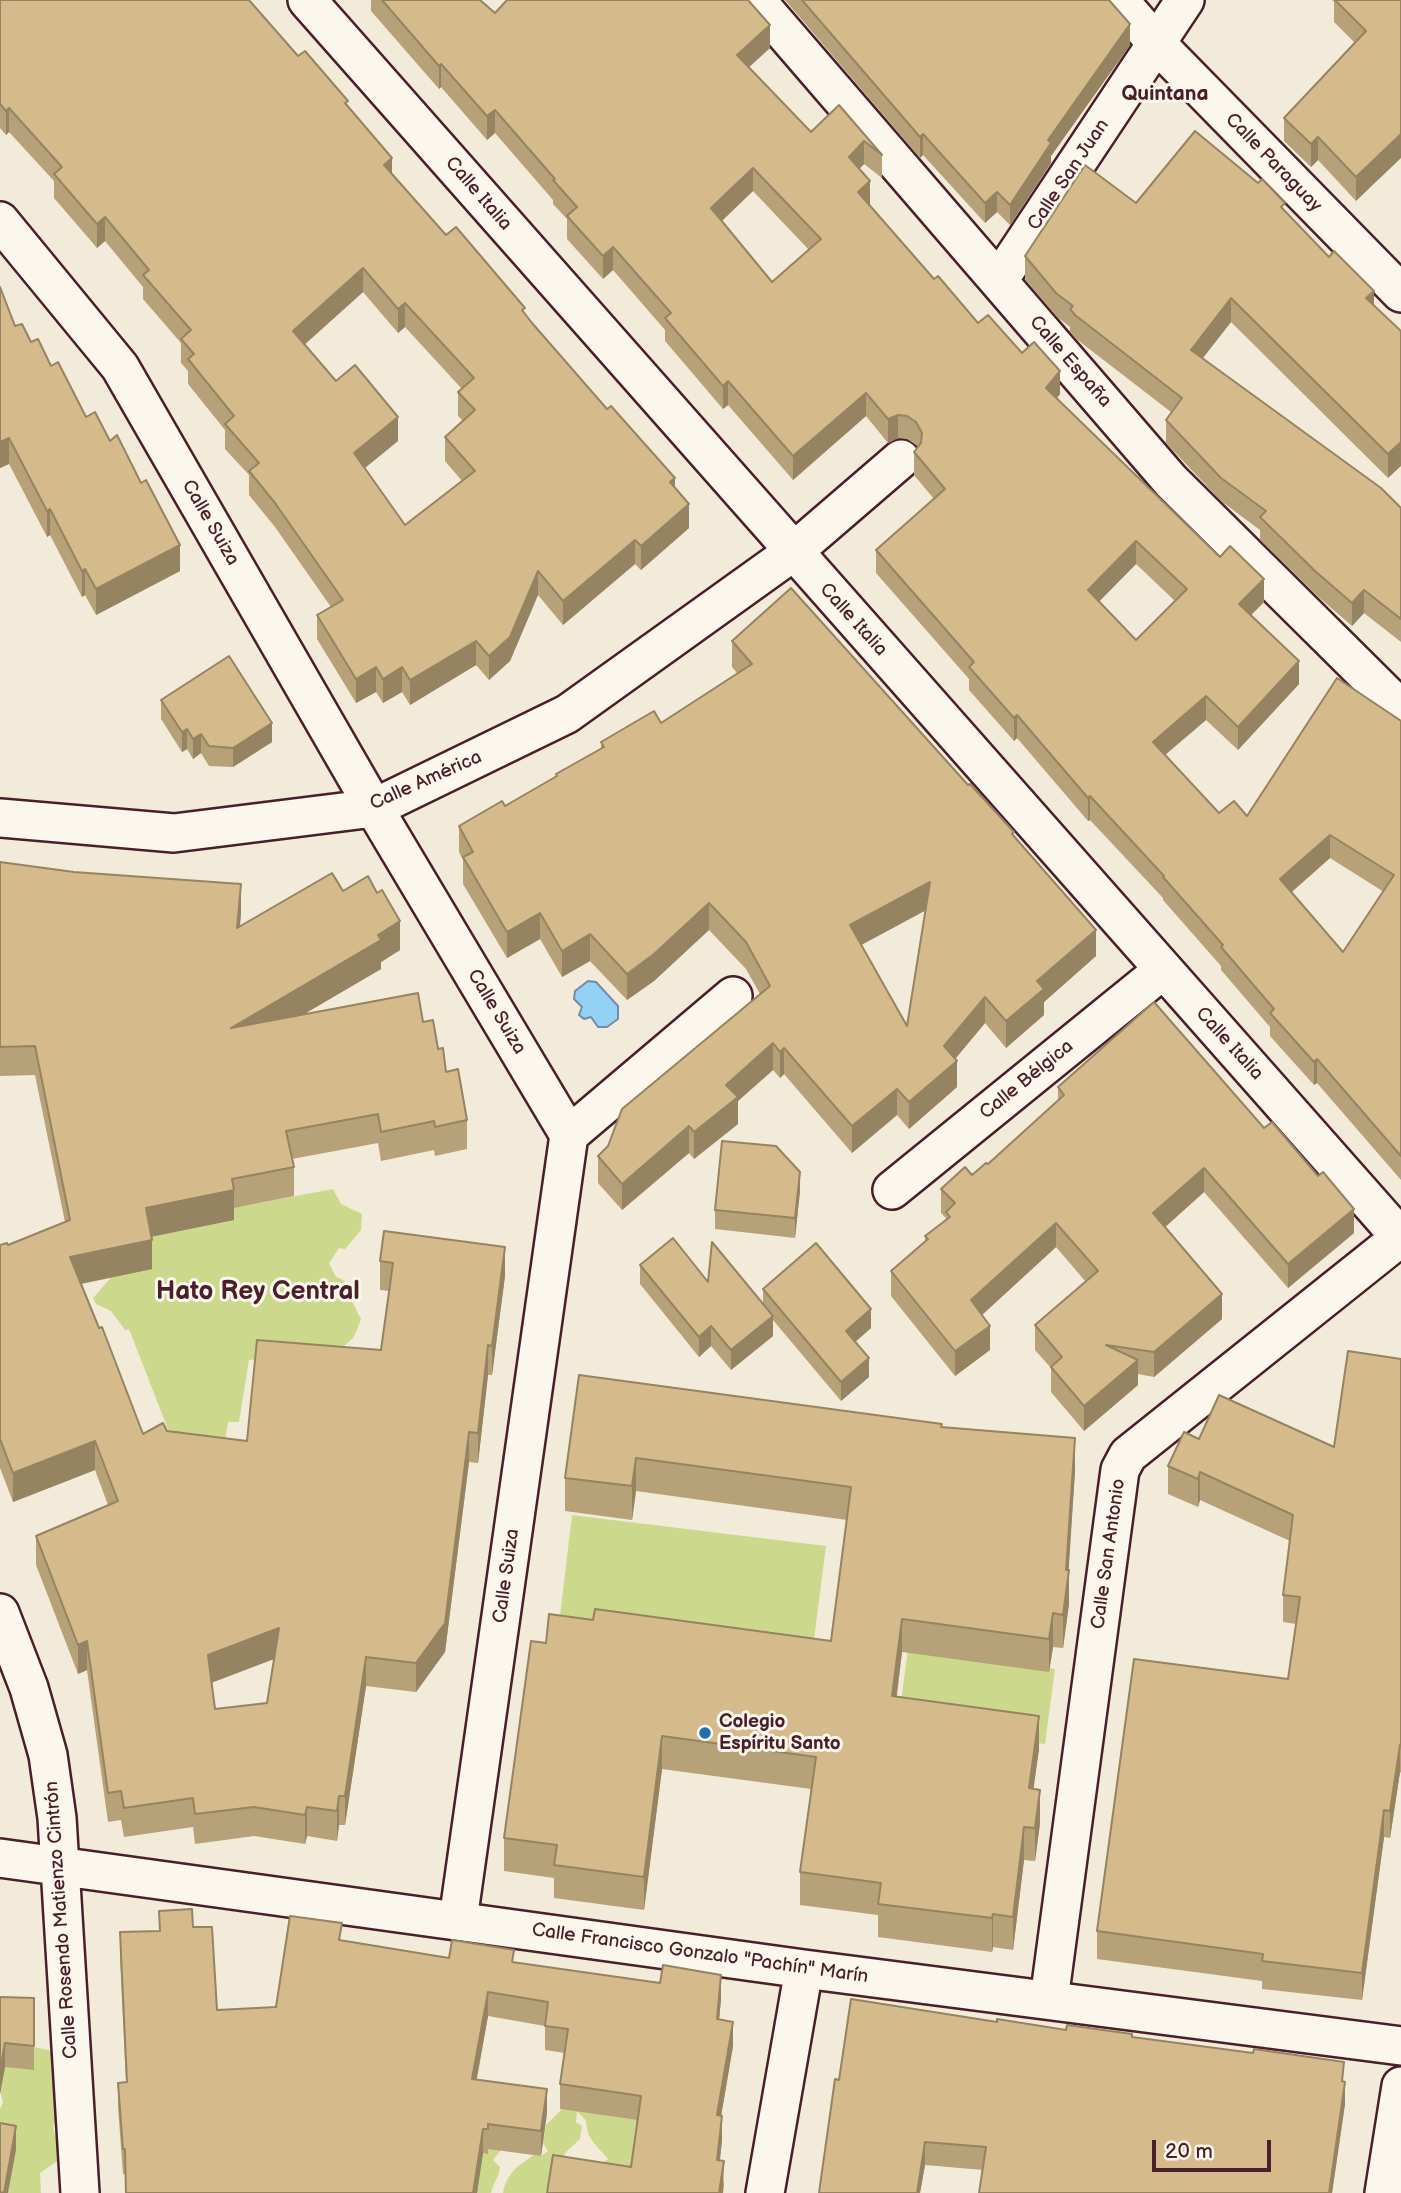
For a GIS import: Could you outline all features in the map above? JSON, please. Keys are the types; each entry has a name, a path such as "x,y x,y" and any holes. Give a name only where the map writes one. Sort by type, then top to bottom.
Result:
{"street":[{"name":"Calle Italia","path":"307,0 1401,1238"},
{"name":"Calle España","path":"756,0 1171,481 1401,709"},
{"name":"Calle Paraguay","path":"1119,0 1156,43 1401,293"},
{"name":"Calle San Juan","path":"999,279 1185,0"},
{"name":"Calle Suiza","path":"0,221 120,367 374,808 569,1135 458,1920"},
{"name":"Calle América","path":"0,818 174,834 374,808 567,714 793,552 901,459"},
{"name":"Calle Bélgica","path":"892,1190 1163,970"},
{"path":"569,1135 733,996"},
{"name":"Calle San Antonio","path":"1049,2000 1120,1470 1128,1455 1401,1238"},
{"name":"Calle Rosendo Matienzo Cintrón","path":"0,1614 29,1689 48,1755 61,1865 80,2193"},
{"name":"Calle Francisco Gonzalo \"Pachín\" Marín","path":"0,1858 804,1969 1401,2046"},
{"path":"765,2193 804,1969"},
{"path":"1384,2193 1401,2086"}],"green space":[{"path":"333,1189 341,1204 362,1214 361,1230 345,1249 339,1248 329,1263 336,1277 347,1284 361,1319 354,1337 342,1348 249,1360 239,1422 228,1422 222,1460 178,1455 129,1329 125,1330 111,1311 96,1304 93,1298 146,1238 234,1220 232,1208"},
{"path":"572,1515 826,1546 811,1663 558,1632"},
{"path":"908,1649 1055,1669 1045,1744 898,1724"},
{"path":"34,2047 49,2050 58,2056 68,2105 53,2126 55,2136 64,2146 62,2158 40,2173 41,2193 8,2193 15,2151 0,2147 0,2109 3,2102 0,2067"},
{"path":"562,2109 643,2121 630,2193 601,2164 608,2159 590,2137 586,2120 577,2112 576,2122 582,2126 580,2139 565,2153 558,2193 503,2193 514,2170 534,2155 541,2156 548,2151 543,2143 546,2125"},
{"path":"488,2145 503,2147 493,2160 500,2167 491,2193 448,2193"}],"water":[{"path":"588,981 596,982 618,1006 618,1019 607,1027 598,1027 591,1017 584,1019 579,1015 582,1007 574,999 575,991"}],"building":[{"path":"0,0 249,0 298,56 305,51 392,158 384,165 446,235 456,227 525,308 522,310 532,323 607,409 611,406 675,478 670,482 689,504 641,546 635,540 563,601 538,571 510,637 489,656 476,641 410,680 402,667 383,679 376,667 356,679 317,615 343,600 275,503 249,471 259,463 225,424 234,416 188,359 194,354 181,339 191,330 143,275 149,270 105,217 97,224 54,174 62,167 9,108 6,111 0,104","holes":["363,268 398,309 405,303 474,378 458,392 475,410 445,437 475,471 405,525 354,453 398,417 355,365 336,381 293,331"]},
{"path":"382,0 480,0 495,13 507,0 748,0 770,25 737,55 811,132 839,105 882,155 864,141 849,157 870,181 858,192 934,279 938,276 978,323 988,315 1022,353 1034,342 1060,371 1046,388 1220,557 1230,546 1264,579 1239,604 1299,661 1238,727 1206,696 1153,742 1219,813 1234,801 1247,816 1337,678 1401,721 1401,1156 1317,1059 1314,1062 1270,1013 1274,1009 1164,876 1090,796 1088,798 1017,715 1014,718 969,667 974,662 876,550 945,489 914,452 921,443 922,433 916,422 907,416 898,415 888,419 866,393 793,456 728,381 723,386 665,318 671,313 613,247 603,256 567,216 577,207 495,110 487,116 441,64 439,66","holes":["753,168 821,239 772,282 711,208","1136,541 1187,589 1136,640 1088,590","1330,835 1394,875 1343,952 1280,879"]},
{"path":"802,0 1109,0 1130,24 1048,140 1051,143 1010,205 997,192 985,203 923,134 920,137"},
{"path":"1335,0 1401,0 1401,134 1356,177 1318,137 1311,144 1284,118 1366,31"},
{"path":"1195,131 1258,183 1262,179 1285,203 1281,207 1329,257 1334,251 1374,291 1366,298 1401,331 1401,442 1388,454 1231,298 1191,350 1381,488 1401,508 1401,619 1364,590 1352,603 1315,571 1260,517 1266,511 1221,478 1166,420 1182,398 1075,315 1070,309 1073,306 1056,293 1025,256 1085,165 1136,203"},
{"path":"0,287 15,326 22,324 31,342 38,339 51,366 58,362 86,417 95,412 110,441 117,435 141,483 146,480 180,545 96,589 85,569 82,571 50,509 47,511 9,438 0,442"},
{"path":"791,588 968,785 970,784 1014,832 1012,834 1096,930 1037,981 1044,989 1006,1021 985,997 944,1046 957,1061 909,1102 897,1089 852,1126 784,1048 780,1052 773,1043 726,1085 738,1097 694,1132 689,1126 622,1184 598,1156 608,1146 622,1109 770,986 746,942 709,903 654,954 627,974 590,934 562,951 540,913 507,932 463,857 473,852 459,826 502,801 505,806 557,776 556,774 604,747 601,742 654,711 661,723 752,664 732,641","holes":["930,882 907,1026 850,925"]},
{"path":"229,656 272,723 233,748 209,746 201,734 193,739 187,729 182,732 161,700"},
{"path":"0,862 74,872 241,884 237,928 332,873 343,891 368,876 377,893 382,890 400,921 378,935 381,940 231,1028 418,993 423,1022 433,1020 438,1049 443,1048 446,1072 458,1069 467,1120 435,1127 434,1121 381,1132 378,1114 286,1131 294,1167 232,1179 234,1190 146,1208 152,1240 70,1257 99,1328 102,1327 143,1434 163,1423 167,1431 247,1441 257,1340 381,1350 393,1263 380,1261 384,1231 505,1247 492,1346 488,1345 478,1433 469,1432 445,1623 416,1663 366,1657 345,1796 339,1796 337,1811 307,1807 305,1815 254,1807 195,1814 193,1798 124,1808 121,1791 108,1793 87,1641 78,1645 36,1536 118,1501 95,1441 13,1473 0,1439 0,1245 8,1245 70,1220 35,1046 0,1047","holes":["279,1628 267,1703 215,1709 208,1655"]},
{"path":"1154,1002 1264,1128 1272,1122 1318,1176 1323,1172 1354,1209 1288,1264 1204,1168 1153,1213 1222,1294 1154,1352 1106,1345 1138,1360 1084,1406 1051,1367 1062,1357 1035,1325 1098,1271 1056,1223 971,1300 990,1326 955,1351 891,1271 928,1239 925,1236 950,1217 946,1212 955,1203 941,1189 965,1167 972,1175 988,1164 1064,1095 1058,1087"},
{"path":"722,1141 776,1146 800,1172 795,1218 715,1210"},
{"path":"673,1238 708,1282 712,1242 773,1316 731,1350 711,1326 699,1337 640,1265"},
{"path":"816,1243 871,1309 846,1331 869,1358 841,1382 763,1289"},
{"path":"1348,1351 1401,1359 1401,1745 1390,1811 1384,1810 1362,1973 1262,1961 1263,1954 1097,1931 1134,1659 1288,1679 1300,1597 1283,1595 1293,1515 1200,1472 1198,1479 1168,1466 1184,1432 1199,1439 1219,1395 1334,1447"},
{"path":"579,1375 942,1424 941,1427 1075,1438 1066,1570 1069,1570 1063,1615 1053,1613 1049,1639 902,1619 892,1696 1039,1716 1029,1788 1040,1790 1035,1828 1024,1827 1013,1917 993,1914 992,1918 878,1904 881,1883 800,1872 816,1757 662,1736 644,1877 554,1865 557,1845 504,1838 531,1641 546,1643 549,1614 593,1620 595,1609 831,1641 851,1487 636,1458 632,1486 565,1478"},
{"path":"192,1909 193,1927 212,1927 217,2010 276,2007 290,1916 342,1923 339,1940 449,1958 452,1940 514,1950 512,1962 660,1983 663,1965 721,1975 717,2019 733,2022 717,2115 722,2116 717,2160 724,2161 719,2193 547,2193 553,2155 631,2167 641,2096 560,2084 568,2029 545,2026 548,2002 488,1992 472,2079 547,2089 541,2131 488,2124 488,2129 483,2129 473,2193 126,2193 125,2149 118,2083 127,2082 120,1932 160,1931 159,1911"},
{"path":"0,1997 34,1998 34,2046 5,2043 0,2070"},
{"path":"851,1999 997,2022 997,2019 1066,2030 1067,2025 1132,2034 1132,2037 1253,2053 1254,2049 1344,2062 1342,2081 1345,2082 1329,2193 979,2193 986,2147 925,2142 917,2193 819,2193 835,2079 839,2080"},
{"path":"0,2123 16,2126 4,2193 0,2192"}],"place":[{"name":"Colegio Espíritu Santo","path":"705,1733"}],"district":[{"name":"Quintana","path":"1165,95"},
{"name":"Hato Rey Central","path":"258,1292"}]}
